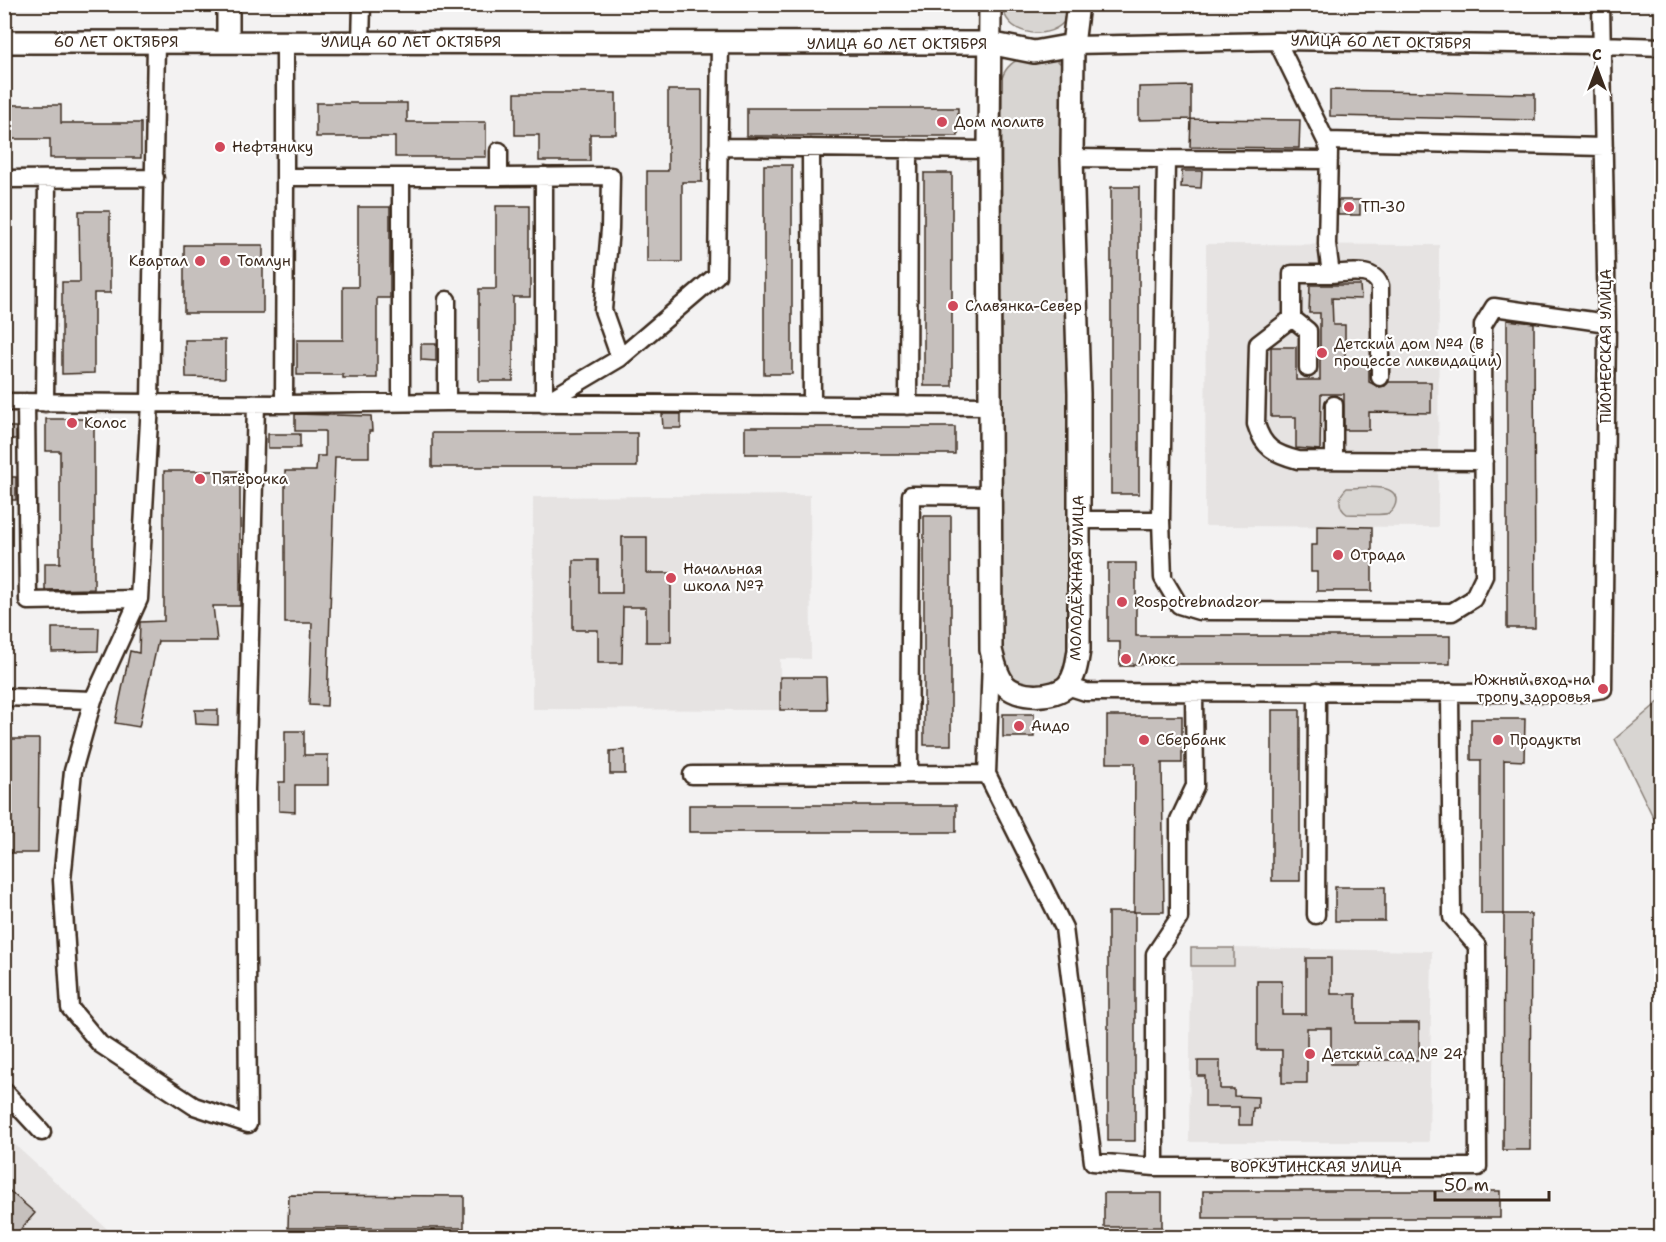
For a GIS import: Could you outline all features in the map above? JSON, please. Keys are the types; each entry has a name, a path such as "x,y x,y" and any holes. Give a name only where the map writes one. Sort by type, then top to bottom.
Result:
{"main road":[{"path":"228,4 228,42"},
{"path":"990,4 991,650 996,672 1005,686 1016,693 1052,694 1067,686"},
{"name":"МОЛОДЁЖНАЯ УЛИЦА","path":"1067,686 1075,672 1079,650 1079,393 1072,158 1072,45 1078,4"},
{"name":"60 ЛЕТ ОКТЯБРЯ","path":"4,42 228,42"},
{"name":"УЛИЦА 60 ЛЕТ ОКТЯБРЯ","path":"228,42 990,43 1035,52 1072,45"}],"street":[{"path":"361,42 362,4"},
{"name":"ПИОНЕРСКАЯ УЛИЦА","path":"1450,692 1579,693 1603,688 1607,323 1601,4"},
{"path":"1277,41 1329,150 1327,244 1331,274"},
{"name":"УЛИЦА 60 ЛЕТ ОКТЯБРЯ","path":"1072,45 1277,41 1662,47"},
{"path":"156,42 150,403 140,600 93,700 73,771 62,880 70,1008 100,1044 156,1082 194,1106 248,1124 246,789 256,404"},
{"path":"284,404 285,42"},
{"path":"544,404 620,358 717,275 720,43"},
{"path":"1326,141 1604,147"},
{"path":"718,147 989,150"},
{"path":"811,148 812,405"},
{"path":"908,406 909,149"},
{"path":"499,151 499,177"},
{"path":"1072,158 1329,160"},
{"path":"1166,159 1161,520 1163,578 1179,605 1199,611 1452,612 1473,600 1484,576 1484,325 1494,307 1607,323"},
{"path":"544,176 544,404"},
{"path":"285,177 611,176 610,229 603,310 620,358"},
{"path":"401,177 401,402"},
{"path":"4,179 155,178"},
{"path":"45,403 47,179"},
{"path":"1292,318 1292,274 1369,273 1378,280 1380,286 1380,377"},
{"path":"447,300 447,402"},
{"path":"1292,318 1258,344 1256,424 1259,436 1276,453 1298,460 1484,461"},
{"path":"1292,318 1308,331 1308,368"},
{"path":"4,402 991,406"},
{"path":"27,402 28,601 140,600"},
{"path":"1334,405 1335,460"},
{"path":"909,774 911,495 991,496"},
{"path":"1079,520 1161,520"},
{"path":"692,775 987,774 991,650"},
{"path":"1067,686 1086,692 1450,692"},
{"path":"1316,915 1317,691"},
{"path":"1155,1167 1155,954 1179,918 1179,820 1195,786 1194,692"},
{"name":"ВОРКУТИНСКАЯ УЛИЦА","path":"987,774 1064,928 1093,1161 1155,1167 1478,1167 1477,946 1452,916 1450,692"},
{"path":"4,697 93,700"},
{"path":"4,1091 42,1132"}],"shaded area":[{"path":"1003,5 1070,5 1064,22 1047,32 1037,33 1027,32 1010,23"},
{"path":"1025,56 1051,58 1062,64 1068,77 1069,659 1060,676 1052,682 1034,685 1027,685 1012,678 1005,669 1001,657 1002,78 1011,64"},
{"name":"Детский дом №4 (В процессе ликвидации)","path":"1206,244 1439,245 1438,527 1205,526"},
{"path":"1377,487 1391,491 1396,501 1392,511 1386,514 1347,514 1340,505 1340,501 1347,488"},
{"name":"Начальная школа №7","path":"810,495 811,659 780,659 780,710 532,709 533,497"},
{"path":"1661,700 1661,833 1615,739"},
{"path":"1191,948 1234,948 1234,966 1191,966"},
{"name":"Детский сад № 24","path":"1234,948 1432,951 1429,1142 1189,1142 1191,966 1234,966"},
{"path":"5,1136 116,1237 5,1237"}],"building":[{"path":"1191,86 1191,119 1139,120 1139,87"},
{"path":"668,90 702,90 702,182 682,182 682,262 647,262 647,171 668,171"},
{"path":"1330,90 1535,94 1535,120 1330,116"},
{"path":"515,93 616,93 616,134 590,134 590,161 539,161 539,135 515,135"},
{"path":"316,103 407,103 407,122 486,122 486,157 395,157 395,137 316,137"},
{"path":"4,105 61,105 61,123 141,123 141,158 50,158 50,139 4,139"},
{"path":"747,108 958,108 958,136 747,136"},
{"path":"1191,119 1300,120 1299,148 1190,147"},
{"path":"764,165 792,165 792,374 764,374"},
{"path":"1182,171 1202,171 1201,188 1181,187"},
{"path":"924,173 952,173 952,386 924,386"},
{"path":"1111,187 1139,187 1139,494 1111,494"},
{"name":"ТП-30","path":"1338,200 1360,200 1360,215 1338,215"},
{"path":"496,206 530,206 530,297 513,297 513,381 479,381 479,289 496,289"},
{"path":"358,207 390,207 390,298 377,298 377,378 297,375 297,340 343,340 343,287 358,287"},
{"path":"79,211 110,211 110,293 94,293 94,373 62,374 62,282 80,282"},
{"path":"184,245 263,245 263,313 184,313"},
{"path":"1310,285 1360,285 1361,299 1332,298 1333,325 1345,325 1345,360 1369,360 1369,382 1379,387 1389,382 1431,382 1431,413 1369,412 1369,430 1344,430 1344,394 1321,394 1320,450 1296,448 1296,417 1271,417 1271,347 1296,347 1296,380 1320,380 1320,313 1309,313"},
{"path":"1507,320 1534,323 1535,628 1507,628"},
{"path":"185,340 225,340 225,378 186,377"},
{"path":"421,344 436,344 436,361 421,360"},
{"path":"295,414 371,416 369,457 335,457 327,706 309,705 312,623 285,623 285,471 316,471 317,456 325,456 325,431 295,431"},
{"path":"662,414 681,414 681,428 663,428"},
{"path":"46,419 94,419 94,589 45,590 45,563 60,563 60,451 46,451"},
{"path":"4,427 16,427 16,439 4,439"},
{"path":"745,427 955,427 955,454 745,454"},
{"path":"432,433 637,433 637,467 432,467"},
{"path":"268,434 300,434 300,448 268,448"},
{"path":"164,471 240,471 240,606 213,606 217,641 158,641 139,727 115,723 130,651 139,653 140,622 164,621"},
{"path":"4,477 16,477 16,500 4,500"},
{"path":"924,516 951,516 951,745 924,745"},
{"path":"1317,526 1372,527 1372,591 1317,591 1317,572 1311,572 1311,545 1317,545"},
{"path":"622,537 647,537 647,573 671,573 671,642 646,642 646,607 623,607 622,663 598,663 598,630 573,630 573,560 598,560 598,593 622,593"},
{"path":"1108,563 1136,563 1136,636 1450,636 1450,664 1133,664 1133,666 1120,666 1120,642 1108,642"},
{"path":"52,628 99,628 98,651 52,652"},
{"path":"780,677 826,677 827,710 780,710"},
{"path":"195,710 218,710 218,725 196,724"},
{"path":"1272,710 1300,710 1300,881 1272,881"},
{"name":"Аидо","path":"1003,714 1034,714 1034,737 1003,737"},
{"path":"1107,716 1182,716 1182,763 1162,763 1164,912 1135,912 1135,1141 1108,1141 1108,912 1134,912 1135,763 1107,763"},
{"path":"1471,719 1525,719 1524,761 1504,760 1504,914 1481,914 1481,760 1471,760"},
{"path":"285,731 304,731 304,755 328,755 328,785 295,785 295,812 279,811 279,782 285,782"},
{"path":"8,739 39,739 38,853 4,853 4,824 7,824"},
{"path":"625,750 625,774 610,774 610,751"},
{"path":"689,805 956,805 956,832 689,832"},
{"path":"1335,887 1385,887 1385,921 1335,921"},
{"path":"1504,914 1531,914 1530,1150 1503,1150"},
{"path":"1306,958 1331,958 1331,994 1356,994 1356,1023 1419,1023 1419,1060 1356,1060 1356,1064 1331,1064 1331,1028 1307,1028 1307,1083 1282,1083 1282,1050 1257,1050 1257,981 1282,981 1282,1014 1306,1014"},
{"path":"1198,1061 1220,1061 1220,1089 1234,1089 1234,1096 1258,1097 1258,1108 1253,1108 1252,1125 1239,1125 1239,1107 1205,1107 1205,1076 1198,1076"},
{"path":"4,1186 35,1213 13,1238 4,1238"},
{"path":"1203,1191 1500,1191 1500,1218 1203,1218"},
{"path":"1104,1193 1162,1193 1162,1227 1104,1227"},
{"path":"289,1195 464,1196 464,1228 288,1228"}],"place":[{"name":"Дом молитв","path":"942,122"},
{"name":"Нефтянику","path":"220,147"},
{"name":"ТП-30","path":"1349,207"},
{"name":"Квартал","path":"200,261"},
{"name":"Томлун","path":"225,261"},
{"name":"Славянка-Север","path":"953,306"},
{"name":"Детский дом №4 (В процессе ликвидации)","path":"1322,353"},
{"name":"Колос","path":"72,423"},
{"name":"Пятёрочка","path":"200,479"},
{"name":"Отрада","path":"1338,555"},
{"name":"Начальная школа №7","path":"671,578"},
{"name":"Rospotrebnadzor","path":"1122,602"},
{"name":"Люкс","path":"1126,659"},
{"name":"Южный вход на тропу здоровья","path":"1603,689"},
{"name":"Аидо","path":"1019,726"},
{"name":"Сбербанк","path":"1144,740"},
{"name":"Продукты","path":"1498,740"},
{"name":"Детский сад № 24","path":"1310,1054"}]}
